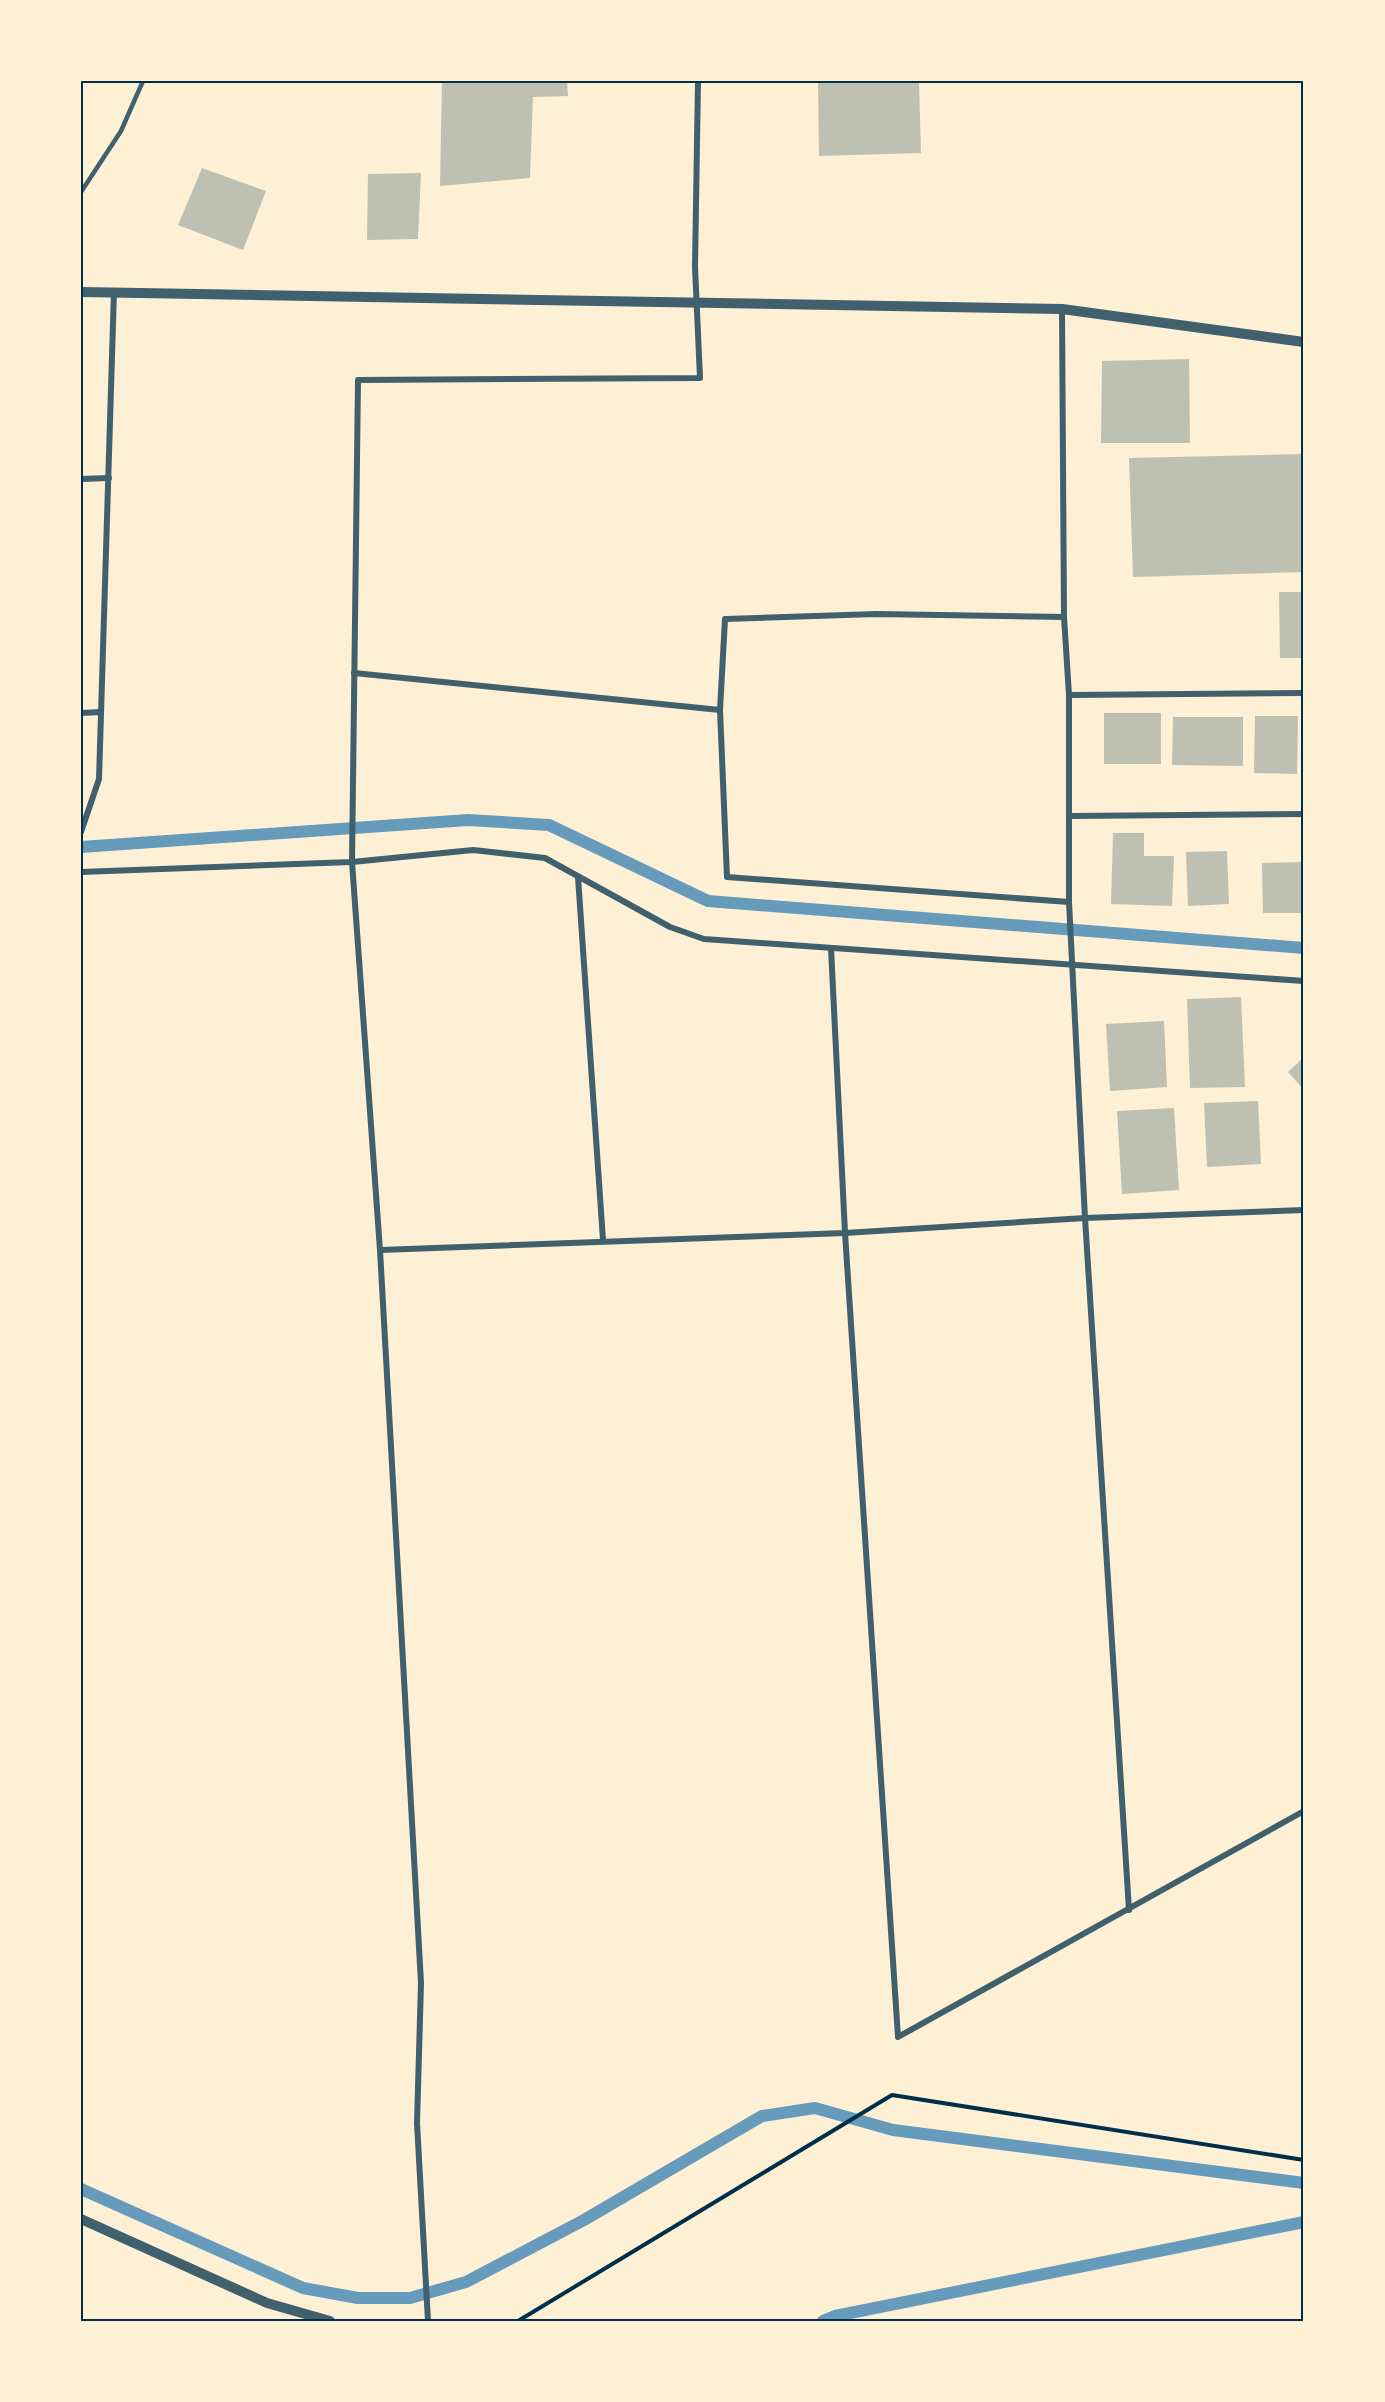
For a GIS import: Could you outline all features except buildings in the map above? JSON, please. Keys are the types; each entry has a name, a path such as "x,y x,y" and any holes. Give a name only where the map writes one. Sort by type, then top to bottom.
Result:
{"street":[{"path":"428,2321 417,2123 421,1983 380,1250 352,862 358,380 700,378 695,267 698,81"},
{"path":"81,832 99,779 114,291"},
{"path":"81,292 1062,309 1304,342"},
{"path":"1062,309 1064,617 1069,695 1069,902 1085,1218 1129,1910"},
{"path":"81,479 109,478"},
{"path":"1064,617 876,614 725,619 720,710 727,877 1069,902"},
{"path":"354,673 720,710"},
{"path":"1069,695 1304,693"},
{"path":"81,712 101,712"},
{"path":"1070,816 1304,814"},
{"path":"81,872 352,862 473,850 545,858 670,927 704,939 1304,981"},
{"path":"578,877 603,1240"},
{"path":"831,948 845,1233 898,2037 1304,1811"},
{"path":"380,1250 603,1240 845,1233 1085,1218 1304,1210"},
{"path":"81,2219 267,2303 330,2321"}],"lane":[{"path":"81,192 121,131 143,81"}],"path":[{"path":"518,2321 892,2095 1304,2160"}],"waterway":[{"path":"81,847 468,820 549,825 708,901 1304,948"},
{"path":"81,2189 303,2288 358,2298 410,2298 466,2282 584,2220 762,2116 815,2108 893,2130 1304,2183"},
{"path":"823,2321 835,2316 1304,2222"}]}
